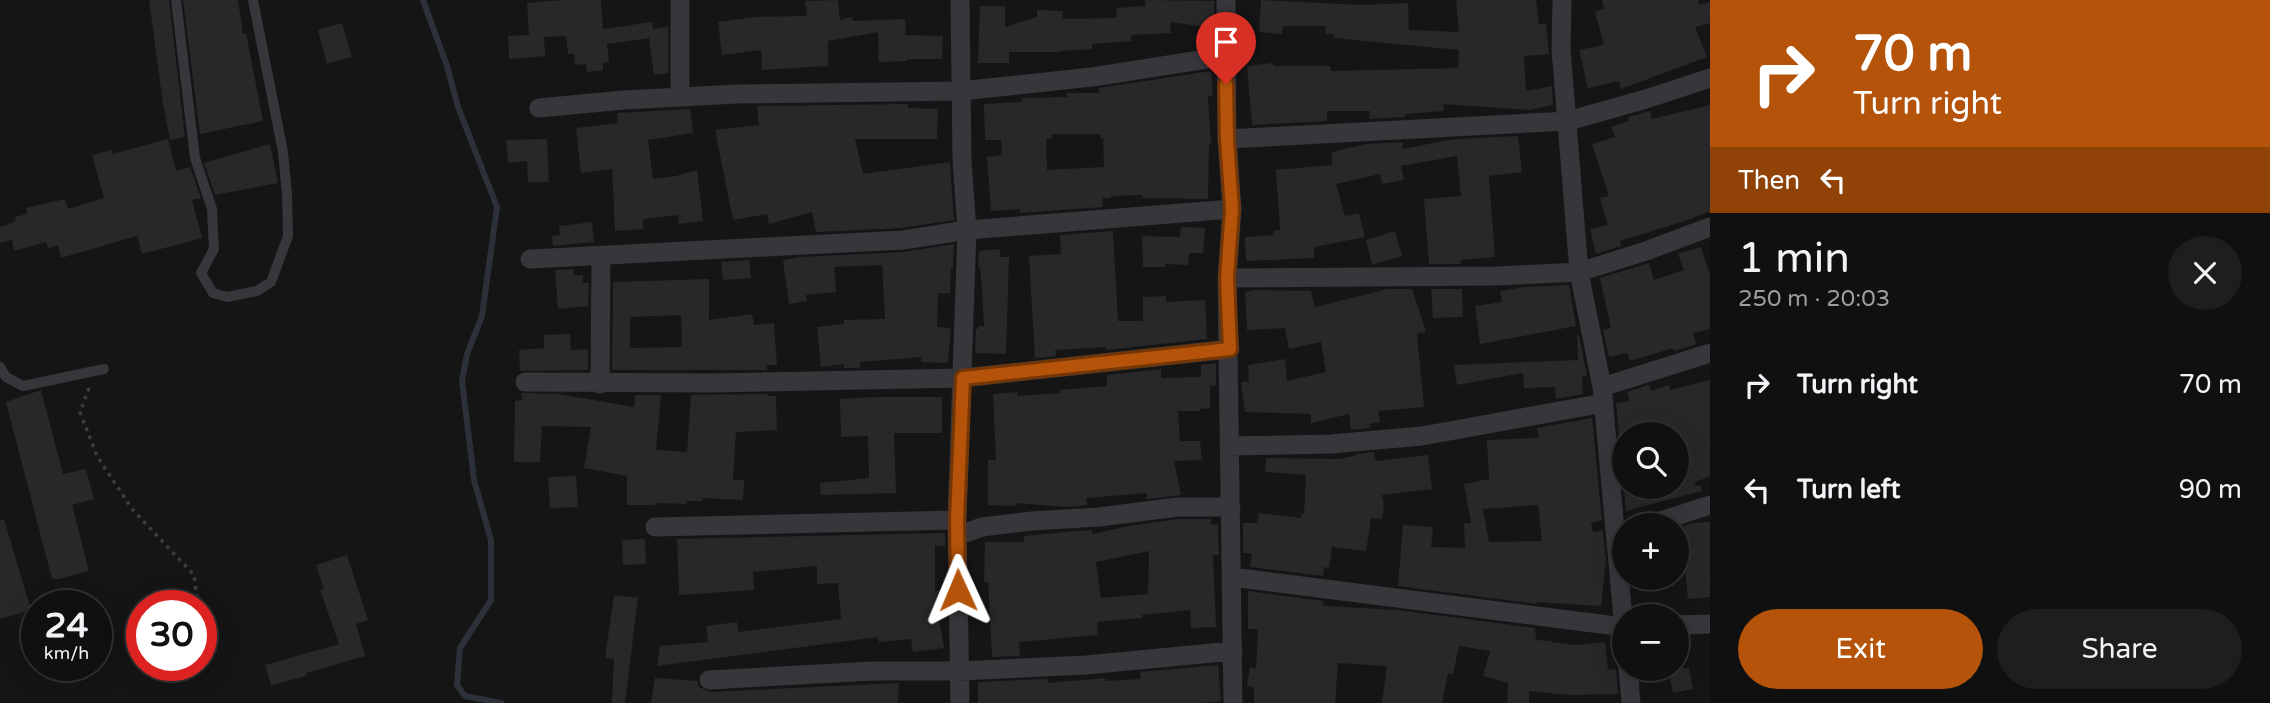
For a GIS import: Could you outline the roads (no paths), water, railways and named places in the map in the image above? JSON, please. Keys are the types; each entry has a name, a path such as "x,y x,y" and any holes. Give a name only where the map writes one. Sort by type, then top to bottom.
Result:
{"street":[{"path":"680,0 680,97"},
{"path":"960,0 967,230 957,528 960,703"},
{"path":"1226,0 1227,139 1232,209 1227,278 1233,703"},
{"path":"1562,0 1561,49 1579,272 1603,395 1617,513"},
{"path":"539,108 680,97 961,91 1093,77 1226,56"},
{"path":"1227,139 1568,121 1710,78"},
{"path":"530,259 903,240 967,230 1232,209"},
{"path":"1227,278 1497,276 1579,272 1710,227"},
{"path":"600,384 601,256"},
{"path":"525,382 600,384 963,378 1230,349"},
{"path":"1229,446 1331,444 1422,436 1603,395 1710,353"},
{"path":"1685,513 1710,505"},
{"path":"655,527 957,528 1099,517 1178,507 1231,507"},
{"path":"1232,577 1612,626"},
{"path":"1689,625 1710,624"},
{"path":"709,680 873,671 959,671 1086,665 1233,651"},
{"path":"1629,681 1631,703"}],"lane":[{"path":"176,0 195,158 212,209 214,249 201,273 213,293 227,297 257,291 271,282 288,236 283,152 253,0"},
{"path":"0,367 6,377 23,386 104,369"}],"waterway":[{"path":"423,0 447,66 458,107 497,207 482,316 467,354 462,381 474,480 491,540 491,600 460,648 457,685 465,696 501,703"}]}
